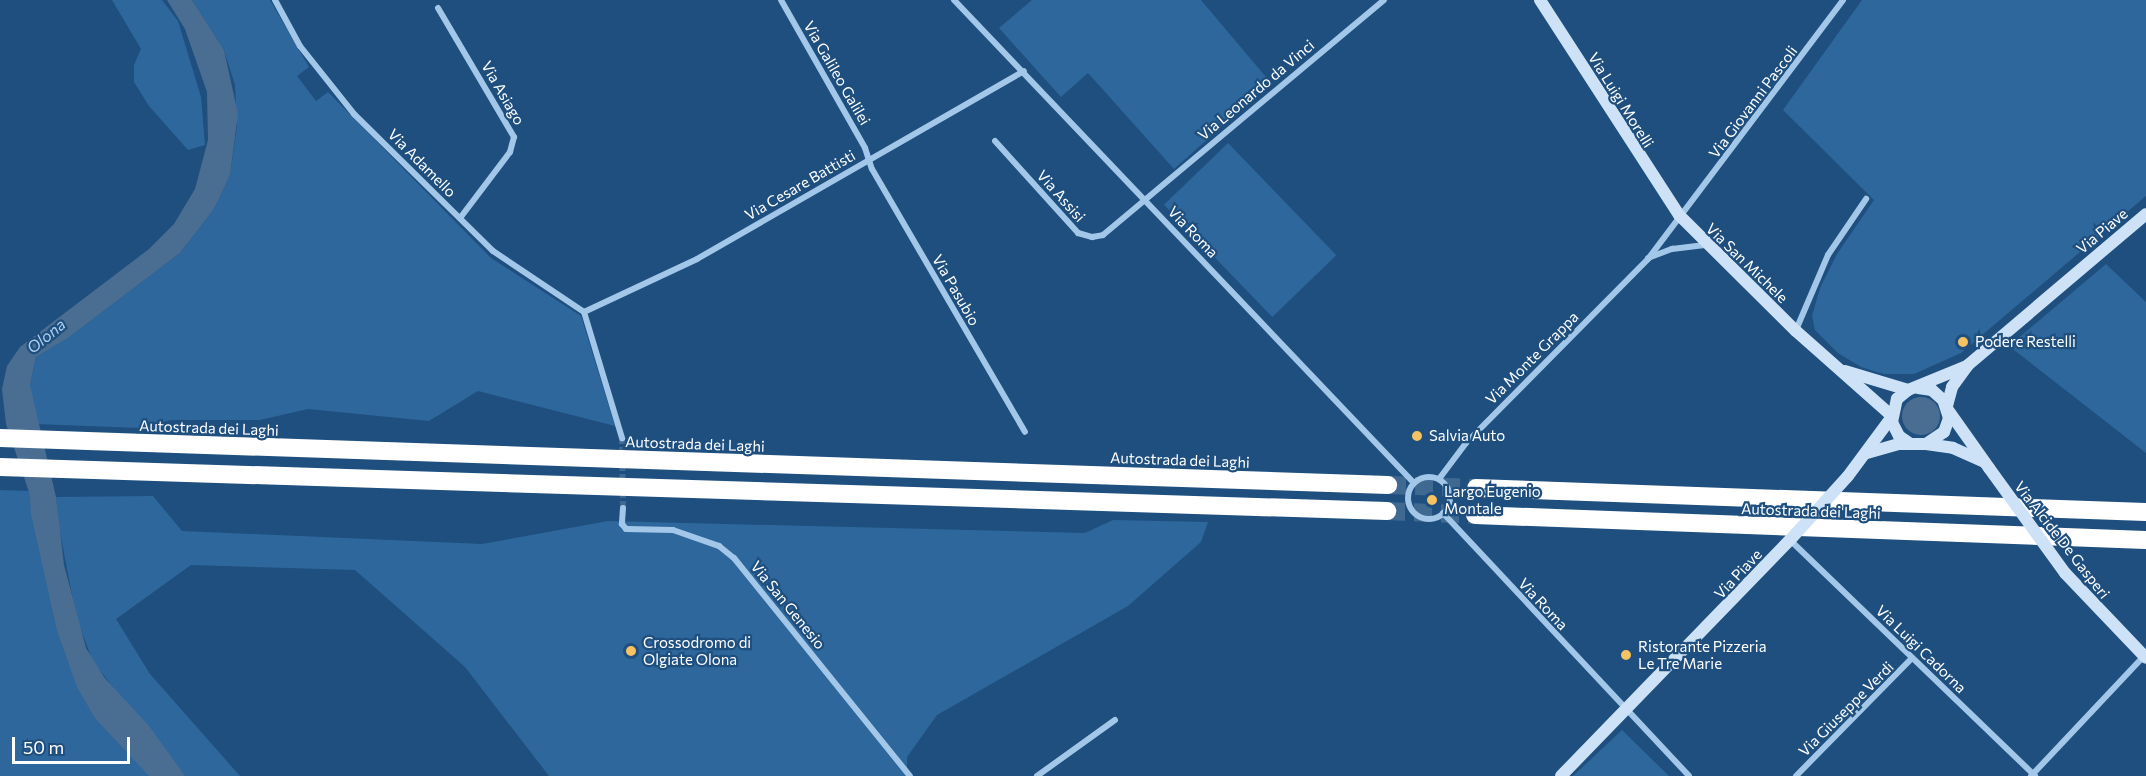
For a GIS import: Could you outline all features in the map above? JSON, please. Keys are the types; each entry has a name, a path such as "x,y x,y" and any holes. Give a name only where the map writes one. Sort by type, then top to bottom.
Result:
{"highway":[{"name":"Autostrada dei Laghi","path":"0,438 64,442 1388,485"},
{"path":"0,466 1387,511"},
{"name":"Autostrada dei Laghi","path":"1476,488 2146,512"},
{"name":"Autostrada dei Laghi","path":"1475,515 2146,540"}],"street":[{"name":"Via Adamello","path":"275,0 300,46 354,114 493,251 584,312"},
{"name":"Via Galileo Galilei","path":"781,0 871,159"},
{"name":"Via Roma","path":"954,0 1414,483"},
{"name":"Via Leonardo da Vinci","path":"1144,198 1383,0"},
{"name":"Via Luigi Morelli","path":"1540,0 1679,215"},
{"name":"Via Giovanni Pascoli","path":"1679,215 1700,193 1843,0"},
{"name":"Via Asiago","path":"438,8 514,136 510,152 459,218"},
{"name":"Via Cesare Battisti","path":"584,312 697,259 1024,71"},
{"name":"Via Assisi","path":"995,141 1082,236 1092,237 1107,232 1144,198"},
{"name":"Via Pasubio","path":"871,159 872,169 1025,432"},
{"name":"Via San Michele","path":"1796,331 1828,255 1866,199"},
{"name":"Via Piave","path":"1926,444 1944,432 1952,387 1968,365 2146,214"},
{"name":"Via San Michele","path":"1679,215 1705,245 1891,417"},
{"name":"Via Monte Grappa","path":"1439,479 1466,443 1648,259 1679,215"},
{"name":"Via Monte Grappa","path":"1648,259 1672,249 1705,245"},
{"path":"584,312 622,438"},
{"name":"Via Piave","path":"1561,776 1628,711 1777,555 1848,476 1867,453 1891,417 1897,399 1913,389 1968,365"},
{"name":"Via San Michele","path":"1839,368 1913,389"},
{"path":"1913,389 1932,390 1947,408"},
{"name":"Via Alcide De Gasperi","path":"1947,408 2065,573 2145,657"},
{"path":"1891,417 1895,431 1909,443"},
{"path":"1867,453 1909,443 1926,444 1953,448 1986,465"},
{"path":"1426,477 1439,479 1450,495 1443,513 1430,519 1416,515 1408,496 1414,483 1426,477"},
{"name":"Via San Genesio","path":"623,508 622,524 626,529 673,530 719,546 734,558 910,776"},
{"name":"Via Roma","path":"1443,513 1689,776"},
{"name":"Via Luigi Cadorna","path":"1790,540 2033,775"},
{"path":"2033,775 2145,657"},
{"name":"Via Giuseppe Verdi","path":"1796,776 1912,658"},
{"path":"1038,776 1115,720"}],"shaded area":[{"path":"112,0 162,0 178,21 201,97 205,145 188,150 149,106 134,82 134,65 141,49"},
{"path":"192,0 270,0 309,67 297,76 316,101 328,92 491,258 581,316 615,426 478,391 429,421 308,409 260,420 171,420 140,428 36,424 30,385 36,357 68,338 180,253 214,209 230,175 237,126 235,85 224,50"},
{"path":"1032,0 1201,0 1271,83 1174,169 1088,73 1061,97 999,28"},
{"path":"1862,0 2146,0 2146,196 1961,353 1914,374 1884,374 1861,367 1838,353 1815,330 1812,316 1820,288 1837,254 1874,200 1783,110"},
{"path":"1228,143 1336,255 1272,317 1164,205"},
{"path":"2106,264 2146,302 2146,453 2009,346"},
{"path":"0,490 30,491 68,634 154,776 0,776"},
{"path":"153,496 182,531 482,544 608,521 1085,533 1113,520 1208,522 1201,542 1128,606 937,715 907,757 907,768 913,776 549,776 465,667 355,570 191,565 116,619 150,674 240,776 185,776 93,662 76,616 59,527 56,497"},
{"path":"1622,730 1669,776 1573,776"}],"water":[{"name":"Olona","path":"167,0 192,0 224,50 238,114 230,175 214,209 180,253 68,338 36,357 30,385 56,497 64,565 86,648 104,677 149,726 185,776 149,776 95,718 77,687 57,630 31,514 30,495 6,424 2,389 7,366 20,347 149,249 174,224 195,189 208,140 207,92 185,29"},
{"path":"1921,397 1935,402 1940,416 1935,430 1921,435 1907,430 1902,416 1907,402"}],"tunnel":[{"path":"622,438 623,508"},
{"path":"1388,485 1476,488"},
{"path":"1387,511 1475,515"}],"place":[{"name":"Podere Restelli","path":"1963,342"},
{"name":"Salvia Auto","path":"1417,436"},
{"name":"Largo Eugenio Montale","path":"1432,500"},
{"name":"Crossodromo di Olgiate Olona","path":"631,651"},
{"name":"Ristorante Pizzeria Le Tre Marie","path":"1626,655"}]}
